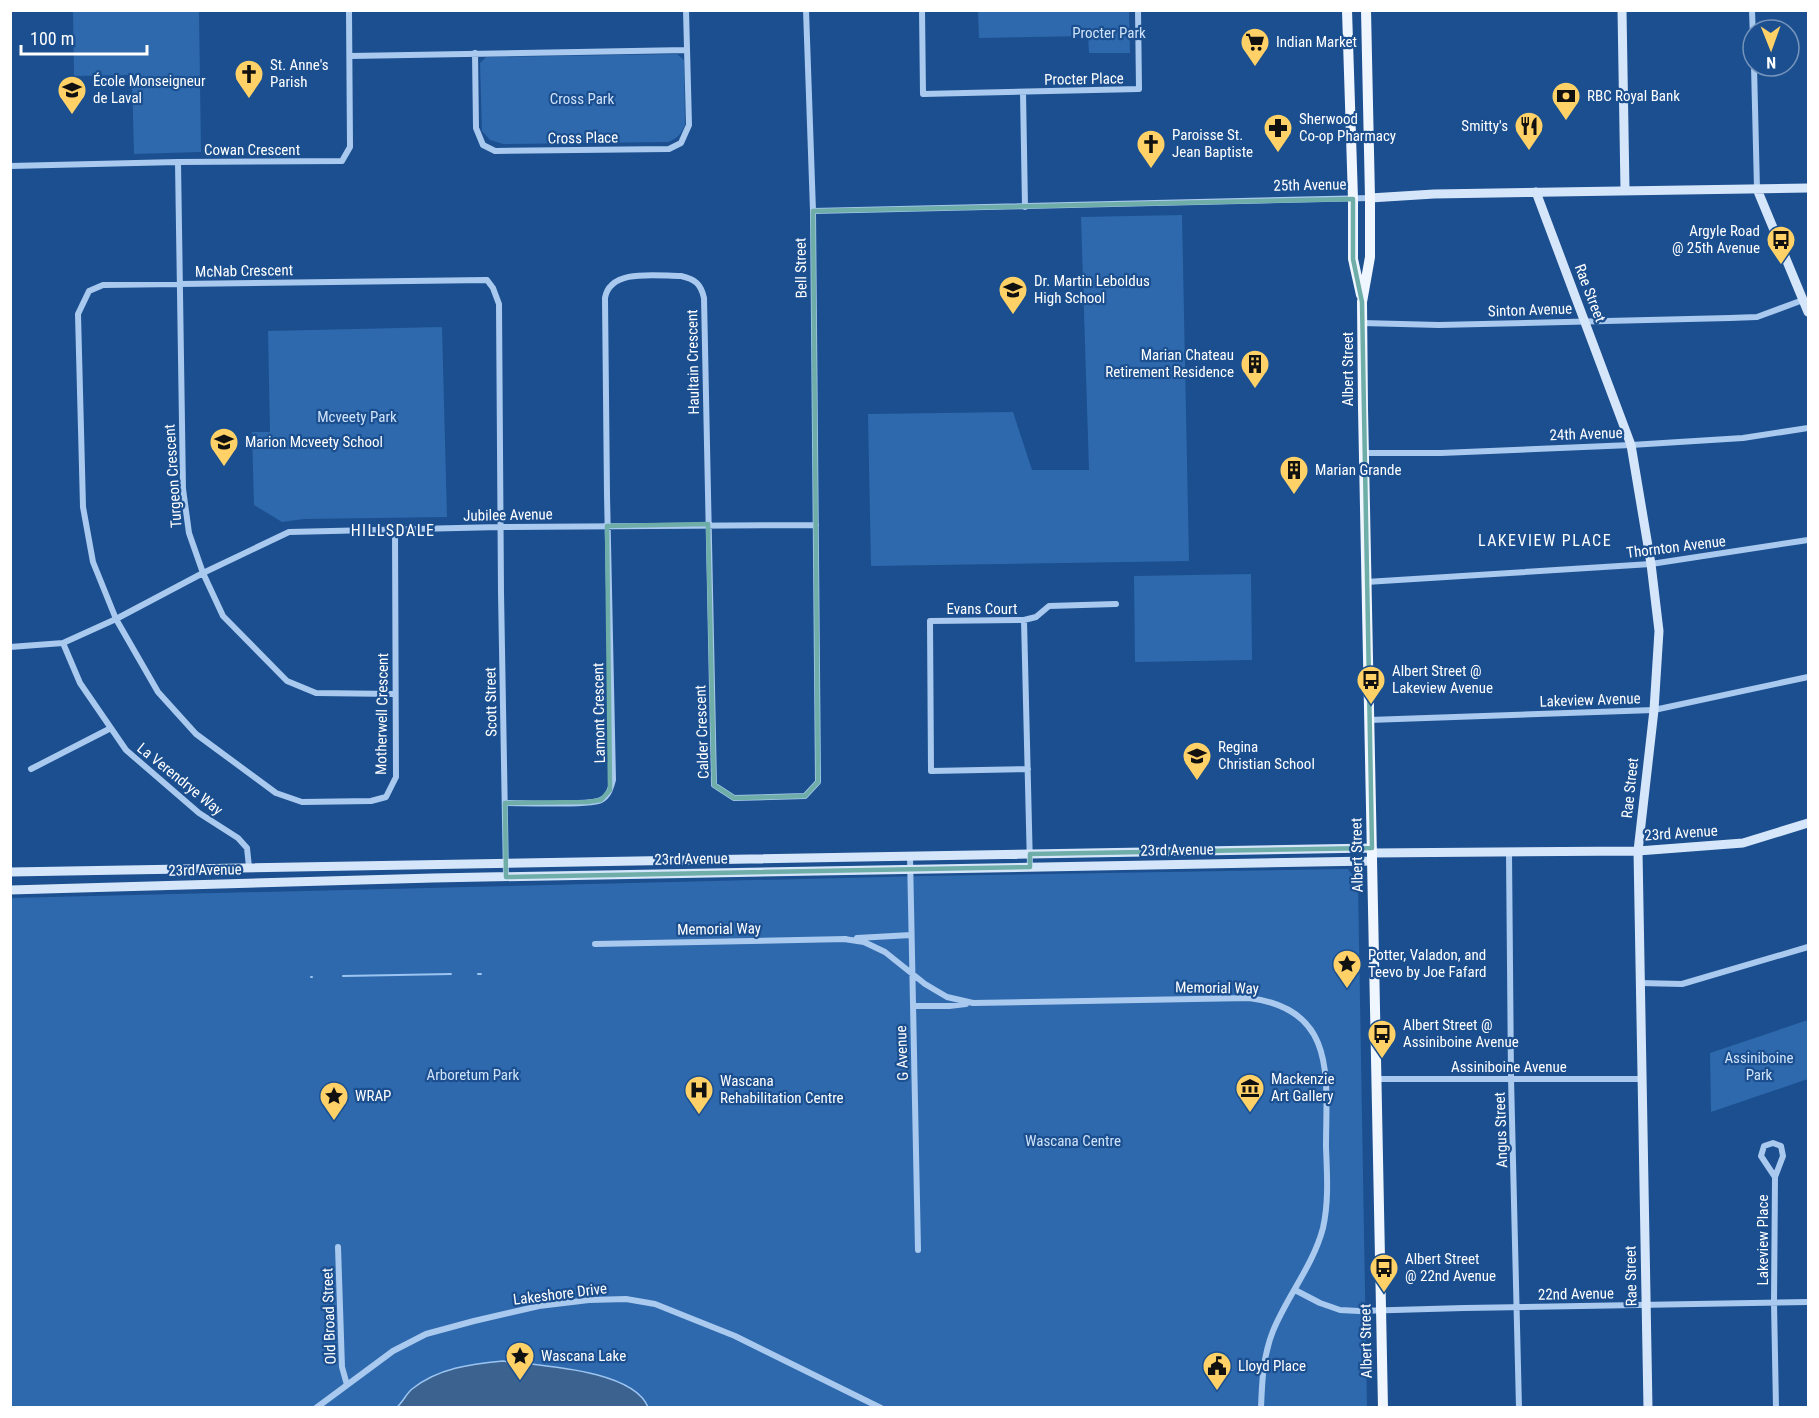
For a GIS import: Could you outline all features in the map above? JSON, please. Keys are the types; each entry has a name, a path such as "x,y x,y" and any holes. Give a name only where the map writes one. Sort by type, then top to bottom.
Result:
{"main road":[{"name":"Albert Street","path":"1347,10 1353,259 1362,302"},
{"name":"Albert Street","path":"1366,10 1370,257 1362,302 1363,453 1383,1407"},
{"path":"1623,10 1625,190"},
{"name":"25th Avenue","path":"1370,198 1434,194 1809,188"},
{"path":"1756,189 1809,312"},
{"name":"Rae Street","path":"1536,192 1631,445 1652,564 1659,630 1654,710 1638,851 1648,1407"},
{"name":"23rd Avenue","path":"10,872 1030,854 1638,851 1743,843 1809,823"},
{"name":"23rd Avenue","path":"10,890 506,877 1030,867 1372,854"}],"street":[{"name":"Cowan Crescent","path":"10,166 342,161 350,147 349,10"},
{"name":"Cross Place","path":"475,53 476,128 483,145 495,151 669,149 681,143 689,125 686,10"},
{"name":"Bell Street","path":"806,10 813,211 816,525"},
{"name":"Procter Place","path":"922,10 923,94 1139,89 1138,10"},
{"path":"350,56 687,50"},
{"path":"1754,78 1756,189"},
{"name":"Procter Place","path":"1023,92 1025,207"},
{"name":"Turgeon Crescent","path":"177,162 183,489 189,533 202,573 223,616 287,681 316,693 395,694"},
{"name":"25th Avenue","path":"813,211 1370,198"},
{"name":"Haultain Crescent","path":"607,526 605,298 606,292 616,280 634,276 681,276 698,283 702,290 708,524"},
{"name":"McNab Crescent","path":"116,619 93,562 83,507 78,314 89,291 103,285 487,280 494,288 499,304 501,527"},
{"name":"Sinton Avenue","path":"1362,323 1439,325 1757,317 1803,300"},
{"name":"24th Avenue","path":"1363,453 1441,453 1631,445 1743,438 1809,428"},
{"name":"Jubilee Avenue","path":"10,647 63,643 116,619 202,573 289,532 708,524 816,525"},
{"name":"Calder Crescent","path":"708,524 714,785 734,798 805,796 818,782 816,525"},
{"name":"Lamont Crescent","path":"505,803 588,802 601,800 610,790 612,780 607,526"},
{"name":"Scott Street","path":"501,527 506,877"},
{"name":"Motherwell Crescent","path":"116,619 158,692 196,734 276,794 302,802 371,801 386,797 396,777 395,530"},
{"name":"Thornton Avenue","path":"1366,582 1652,564 1809,540"},
{"path":"1024,620 1036,617 1049,606 1116,604"},
{"name":"Evans Court","path":"1028,770 931,771 930,621 1024,620 1028,770 1030,867"},
{"name":"La Verendrye Way","path":"63,643 80,683 126,750 199,813 238,838 247,848 249,867"},
{"name":"Lakeview Avenue","path":"1369,720 1654,710 1809,677"},
{"path":"31,769 111,728"},
{"name":"Angus Street","path":"1509,852 1511,1078 1519,1407"},
{"name":"G Avenue","path":"910,856 918,1250"},
{"name":"Memorial Way","path":"595,944 844,939 911,935"},
{"name":"Memorial Way","path":"844,939 864,942 885,952 912,974 947,997 973,1003 1249,998 1277,1004 1299,1018 1316,1038 1324,1060 1327,1078 1328,1198 1320,1238 1279,1318 1268,1346 1264,1364 1261,1407"},
{"path":"1640,983 1682,984 1809,947"},
{"path":"913,1006 973,1003"},
{"name":"Assiniboine Avenue","path":"1377,1079 1642,1079"},
{"name":"Lakeview Place","path":"1775,1177 1761,1156 1764,1146 1773,1143 1781,1146 1783,1156 1775,1177 1776,1407"},
{"name":"Old Broad Street","path":"338,1246 342,1367 347,1385"},
{"name":"22nd Avenue","path":"1295,1290 1340,1310 1809,1302"},
{"name":"Lakeshore Drive","path":"316,1407 393,1351 426,1334 538,1306 590,1300 626,1299 655,1304 724,1332 881,1407"}],"highlighted area":[{"path":"1353,199 1353,259 1362,302 1372,848 1030,854 1030,867 506,877 505,803 588,802 601,800 610,790 607,526 708,524 714,785 734,798 805,796 818,782 813,211"}],"green space":[{"path":"73,11 199,11 201,152 134,154 132,75 74,76"},
{"name":"Procter Park","path":"978,11 1129,11 1130,53 1089,53 1088,36 979,38"},
{"name":"Cross Park","path":"677,54 684,60 685,125 678,136 671,141 503,144 490,140 482,131 480,63 486,57"},
{"path":"1182,215 1189,561 871,566 868,414 1013,412 1032,470 1089,470 1081,217"},
{"name":"Mcveety Park","path":"442,327 447,517 304,519 282,522 254,505 252,432 270,432 268,331"},
{"path":"1251,574 1252,660 1135,662 1134,576"},
{"name":"Wascana Centre","path":"1348,869 1358,883 1367,1407 11,1407 10,898 925,876"},
{"name":"Assiniboine Park","path":"1808,1020 1808,1079 1711,1112 1710,1053"}],"shaded area":[{"name":"Wascana Lake","path":"503,1361 560,1368 605,1377 624,1384 639,1394 648,1407 397,1407 412,1389 433,1376 467,1366"}],"waterway":[{"path":"343,976 451,974"}],"place":[{"name":"Indian Market","path":"1255,68"},
{"name":"St. Anne's Parish","path":"249,100"},
{"name":"École Monseigneur de Laval","path":"72,116"},
{"name":"RBC Royal Bank","path":"1566,122"},
{"name":"Smitty's","path":"1529,152"},
{"name":"Sherwood Co-op Pharmacy","path":"1278,154"},
{"name":"Paroisse St. Jean Baptiste","path":"1151,170"},
{"name":"Argyle Road @ 25th Avenue","path":"1781,266"},
{"name":"Dr. Martin Leboldus High School","path":"1013,316"},
{"name":"Marian Chateau Retirement Residence","path":"1255,390"},
{"name":"Marion Mcveety School","path":"224,468"},
{"name":"Marian Grande","path":"1294,496"},
{"name":"Albert Street @ Lakeview Avenue","path":"1371,706"},
{"name":"Regina Christian School","path":"1197,782"},
{"name":"Potter, Valadon, and Teevo by Joe Fafard","path":"1347,990"},
{"name":"Albert Street @ Assiniboine Avenue","path":"1382,1060"},
{"name":"Mackenzie Art Gallery","path":"1250,1114"},
{"name":"Wascana Rehabilitation Centre","path":"699,1116"},
{"name":"WRAP","path":"334,1122"},
{"name":"Albert Street @ 22nd Avenue","path":"1384,1294"},
{"name":"Wascana Lake","path":"520,1382"},
{"name":"Lloyd Place","path":"1217,1392"}],"district":[{"name":"HILLSDALE","path":"393,530"},
{"name":"LAKEVIEW PLACE","path":"1545,540"}],"park label":[{"name":"Arboretum Park","path":"473,1075"}]}
